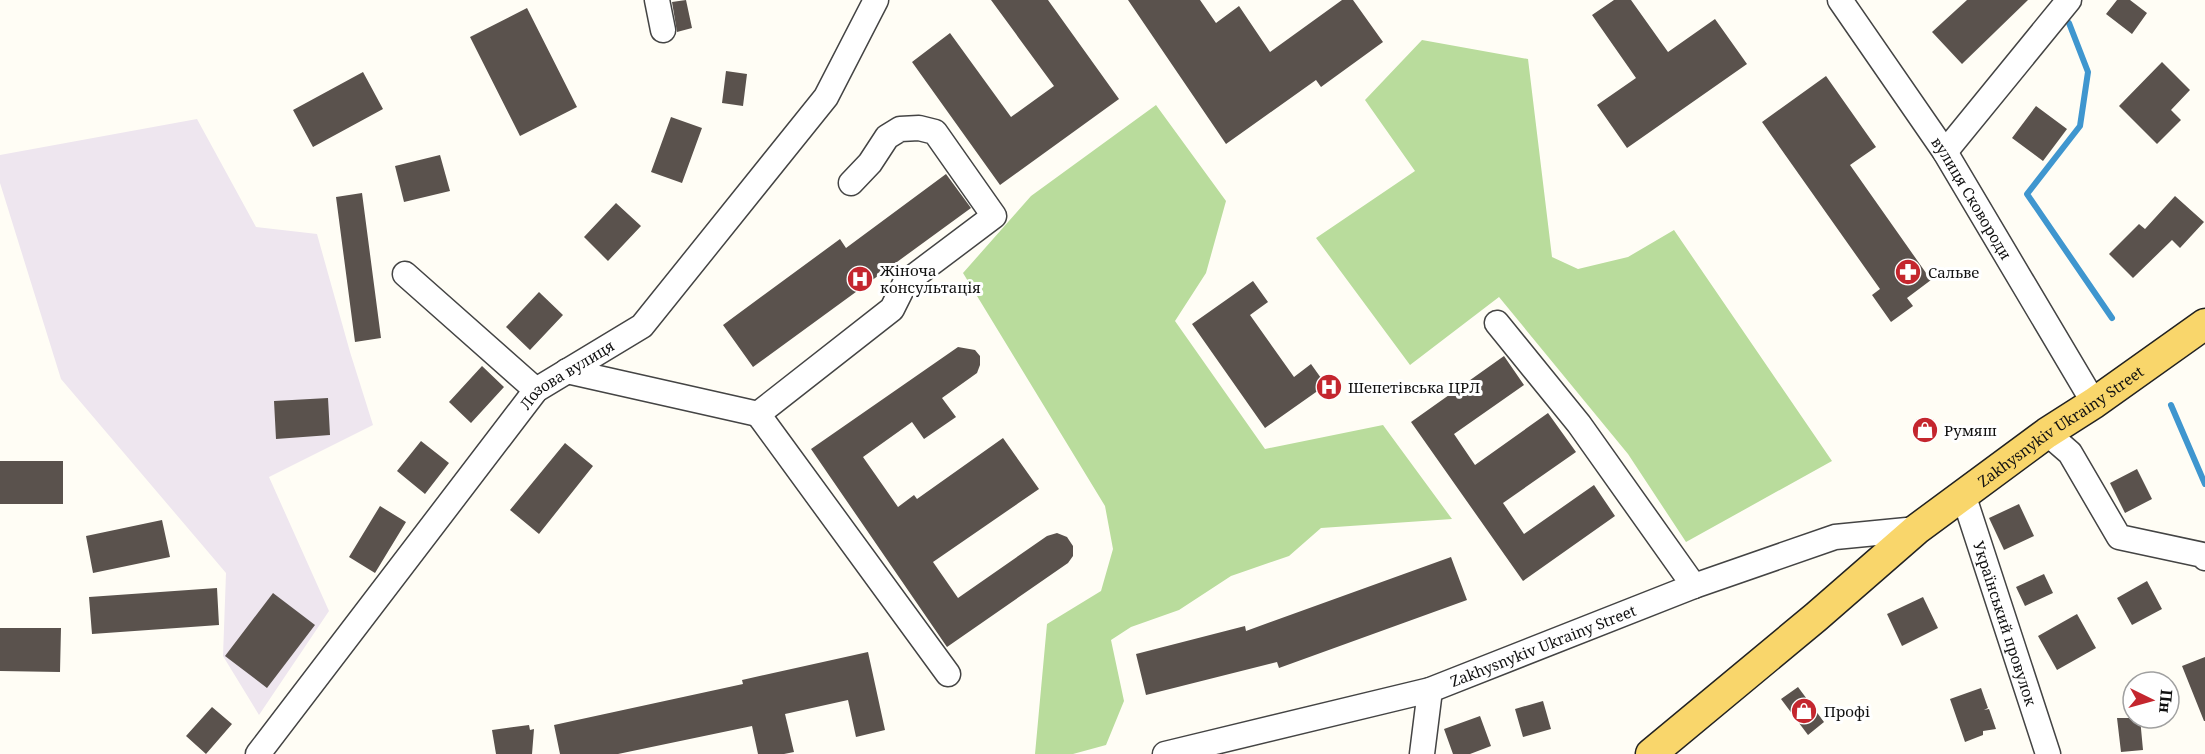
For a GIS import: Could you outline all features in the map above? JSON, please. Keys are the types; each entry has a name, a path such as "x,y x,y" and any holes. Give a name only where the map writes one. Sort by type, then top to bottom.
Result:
{"main road":[{"name":"Zakhysnykiv Ukrainy Street","path":"1650,754 1917,529 2047,433 2094,403 2205,324"}],"street":[{"path":"657,0 663,30"},
{"name":"Лозова вулиця","path":"258,754 536,390 642,326 826,97 876,0"},
{"name":"вулиця Сковороди","path":"1840,0 1946,152 2094,403"},
{"path":"1946,152 2069,0"},
{"path":"758,414 892,309 905,282 993,216 935,132 919,128 900,129 887,137 870,163 851,183"},
{"path":"405,274 536,390"},
{"path":"1497,322 1579,424 1694,586"},
{"path":"567,371 758,414 948,674"},
{"path":"2047,433 2070,453 2119,537 2203,555 2205,558"},
{"name":"Український провулок","path":"1964,494 2048,754"},
{"name":"Zakhysnykiv Ukrainy Street","path":"1165,754 1430,690 1694,586 1835,537 1917,529"},
{"path":"1422,754 1430,690"}],"shaded area":[{"path":"197,119 256,227 317,234 373,425 269,477 329,611 259,715 223,656 226,573 61,379 0,183 0,155"}],"green space":[{"path":"1422,40 1528,59 1552,257 1578,269 1628,257 1674,230 1832,461 1686,542 1628,454 1499,297 1410,365 1316,238 1415,171 1365,100"},
{"path":"1156,105 1226,201 1206,273 1175,321 1265,449 1383,425 1452,519 1321,528 1289,556 1231,576 1179,610 1131,627 1111,640 1124,701 1106,745 1073,754 1035,754 1047,624 1101,591 1113,549 1105,506 963,273 1031,196"}],"building":[{"path":"686,0 692,28 677,32 672,2"},
{"path":"991,0 1048,0 1119,99 1000,185 912,62 950,33 1011,117 1054,86"},
{"path":"1128,0 1200,0 1216,23 1239,6 1270,52 1342,0 1353,0 1383,42 1321,87 1316,80 1226,144"},
{"path":"1614,0 1631,0 1668,52 1715,19 1747,64 1627,148 1597,105 1636,78 1592,15"},
{"path":"1967,0 2028,0 1962,64 1932,32"},
{"path":"2117,0 2130,0 2147,13 2132,34 2106,14"},
{"path":"527,8 577,107 520,136 470,37"},
{"path":"2162,62 2190,90 2171,110 2181,120 2157,144 2119,106"},
{"path":"726,71 747,74 743,106 722,103"},
{"path":"363,72 383,109 313,147 293,110"},
{"path":"1826,76 1876,147 1850,165 1931,280 1907,298 1913,306 1891,322 1872,295 1880,289 1762,122"},
{"path":"2036,106 2067,129 2043,161 2012,138"},
{"path":"671,117 702,128 682,183 651,172"},
{"path":"440,155 450,191 404,202 395,166"},
{"path":"946,174 971,208 753,367 723,325 840,239 846,248"},
{"path":"362,193 381,338 355,342 336,197"},
{"path":"2175,196 2204,222 2180,248 2172,240 2133,278 2109,254 2139,224 2145,229"},
{"path":"616,203 641,226 608,261 584,237"},
{"path":"1253,281 1268,302 1250,315 1294,377 1311,364 1326,385 1265,428 1192,324"},
{"path":"539,292 563,315 530,350 506,327"},
{"path":"958,347 975,350 980,356 980,365 977,373 942,398 956,417 924,439 912,422 863,457 898,507 914,495 917,499 1003,438 1039,489 933,562 958,598 1047,536 1057,533 1067,537 1073,546 1073,556 1068,563 947,647 811,449"},
{"path":"1504,356 1524,385 1454,434 1475,465 1548,413 1576,452 1503,503 1524,534 1594,485 1615,516 1523,581 1411,422"},
{"path":"482,366 504,387 471,423 449,402"},
{"path":"328,398 330,435 276,439 274,401"},
{"path":"421,441 449,463 425,494 397,471"},
{"path":"565,443 593,466 539,534 510,510"},
{"path":"0,461 63,461 63,504 0,504"},
{"path":"2137,469 2152,499 2125,513 2110,483"},
{"path":"2019,504 2034,536 2004,550 1989,518"},
{"path":"380,506 406,522 375,573 349,557"},
{"path":"162,520 170,557 93,573 86,536"},
{"path":"1451,557 1467,600 1279,668 1277,662 1146,695 1136,654 1245,626 1246,631"},
{"path":"2044,574 2053,593 2025,606 2016,587"},
{"path":"2147,581 2162,609 2132,625 2117,598"},
{"path":"217,588 219,625 92,634 89,597"},
{"path":"273,593 315,625 267,688 225,656"},
{"path":"1923,597 1938,628 1902,646 1887,614"},
{"path":"2077,614 2096,648 2057,670 2038,636"},
{"path":"0,628 61,628 60,672 0,671"},
{"path":"868,652 885,730 856,737 848,700 785,714 794,752 784,754 758,754 752,726 618,754 560,754 554,725 743,684 742,680"},
{"path":"2205,657 2205,721 2204,721 2182,666"},
{"path":"1798,687 1824,722 1808,735 1781,699"},
{"path":"1981,688 1988,708 1984,710 1989,709 1996,729 1983,731 1983,735 1965,742 1950,699"},
{"path":"1543,701 1551,729 1523,737 1515,709"},
{"path":"212,707 232,724 206,754 186,736"},
{"path":"1480,716 1491,746 1470,754 1453,754 1444,729"},
{"path":"2117,718 2121,718 2121,730 2141,730 2143,750 2121,752"},
{"path":"529,725 530,730 534,729 532,754 496,754 492,730"}],"waterway":[{"path":"2069,23 2088,72 2080,126 2027,194 2112,318"},
{"path":"2171,405 2205,484"}],"place":[{"name":"Сальве","path":"1908,272"},
{"name":"Жіноча консультація","path":"860,279"},
{"name":"Шепетівська ЦРЛ","path":"1329,387"},
{"name":"Румяш","path":"1925,430"},
{"name":"Профі","path":"1804,711"}]}
